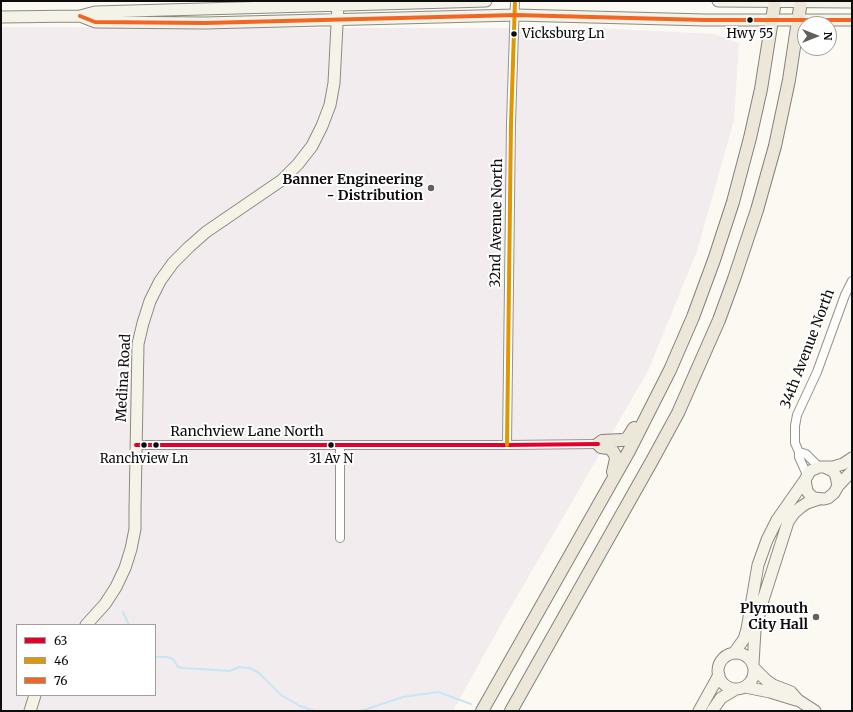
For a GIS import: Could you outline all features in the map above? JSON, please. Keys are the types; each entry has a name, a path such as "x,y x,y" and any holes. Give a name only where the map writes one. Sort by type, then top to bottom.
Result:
{"main road":[{"path":"482,711 609,487 670,370 693,317 712,268 733,202 750,138 759,96 775,2"},
{"path":"798,16 800,2"},
{"path":"511,711 678,413 719,320 757,210 775,146 789,80 797,27"},
{"path":"609,487 616,459 615,455 612,450 601,447 598,444 602,441 627,439 630,436 664,370 679,348"}],"street":[{"path":"1,17 80,16 95,12 201,5 338,5 486,1"},
{"name":"32nd Avenue North","path":"508,445 511,123 516,15 515,1"},
{"path":"718,1 852,2"},
{"name":"Medina Road","path":"87,624 105,604 116,587 125,568 135,529 138,344 150,301 160,282 174,263 189,247 206,232 282,180 298,164 312,146 330,105 333,90 338,5"},
{"path":"80,16 95,22 165,23 516,15 705,20 797,20"},
{"path":"837,20 852,20"},
{"name":"34th Avenue North","path":"806,478 795,443 794,434 797,415 817,372 845,295 852,281"},
{"name":"Ranchview Lane North","path":"136,445 598,444"},
{"path":"340,445 340,538"},
{"path":"799,452 806,454 822,467 833,472 838,481 838,486"},
{"path":"734,653 744,639 747,629 758,565 767,540 780,515 810,471 822,467 833,467 843,464 852,458"},
{"path":"712,711 721,698 741,688 753,678 755,630 788,522 794,513 807,503 831,496 852,471"},
{"path":"806,478 807,491 814,498 819,499"},
{"path":"798,700 766,691 725,685 718,671 722,660 727,655 734,653 745,655 766,680 773,685 791,692 798,700 815,711"},
{"path":"699,711 719,675"},
{"path":"30,711 35,696"}],"shaded area":[{"path":"1,27 596,28 714,34 739,43 734,120 697,251 648,371 505,617 453,711 1,711"}],"waterway":[{"path":"123,612 129,624"},
{"path":"156,657 167,657 173,659 178,667 183,668 230,671 239,667 249,668 258,672 281,695 300,706 315,711"},
{"path":"356,711 364,710 403,697 438,692 471,704"}],"transit line":[{"name":"46","path":"507,445 511,123 515,1"},
{"name":"76","path":"80,16 95,22 205,23 516,15 705,20 852,20"},
{"name":"63","path":"136,445 598,444"}],"place":[{"name":"Hwy 55","path":"750,20"},
{"name":"Vicksburg Ln","path":"514,34"},
{"name":"Banner Engineering - Distribution","path":"431,188"},
{"name":"Ranchview Ln","path":"144,445"},
{"name":"31 Av N","path":"331,445"},
{"name":"Plymouth City Hall","path":"816,617"}]}
